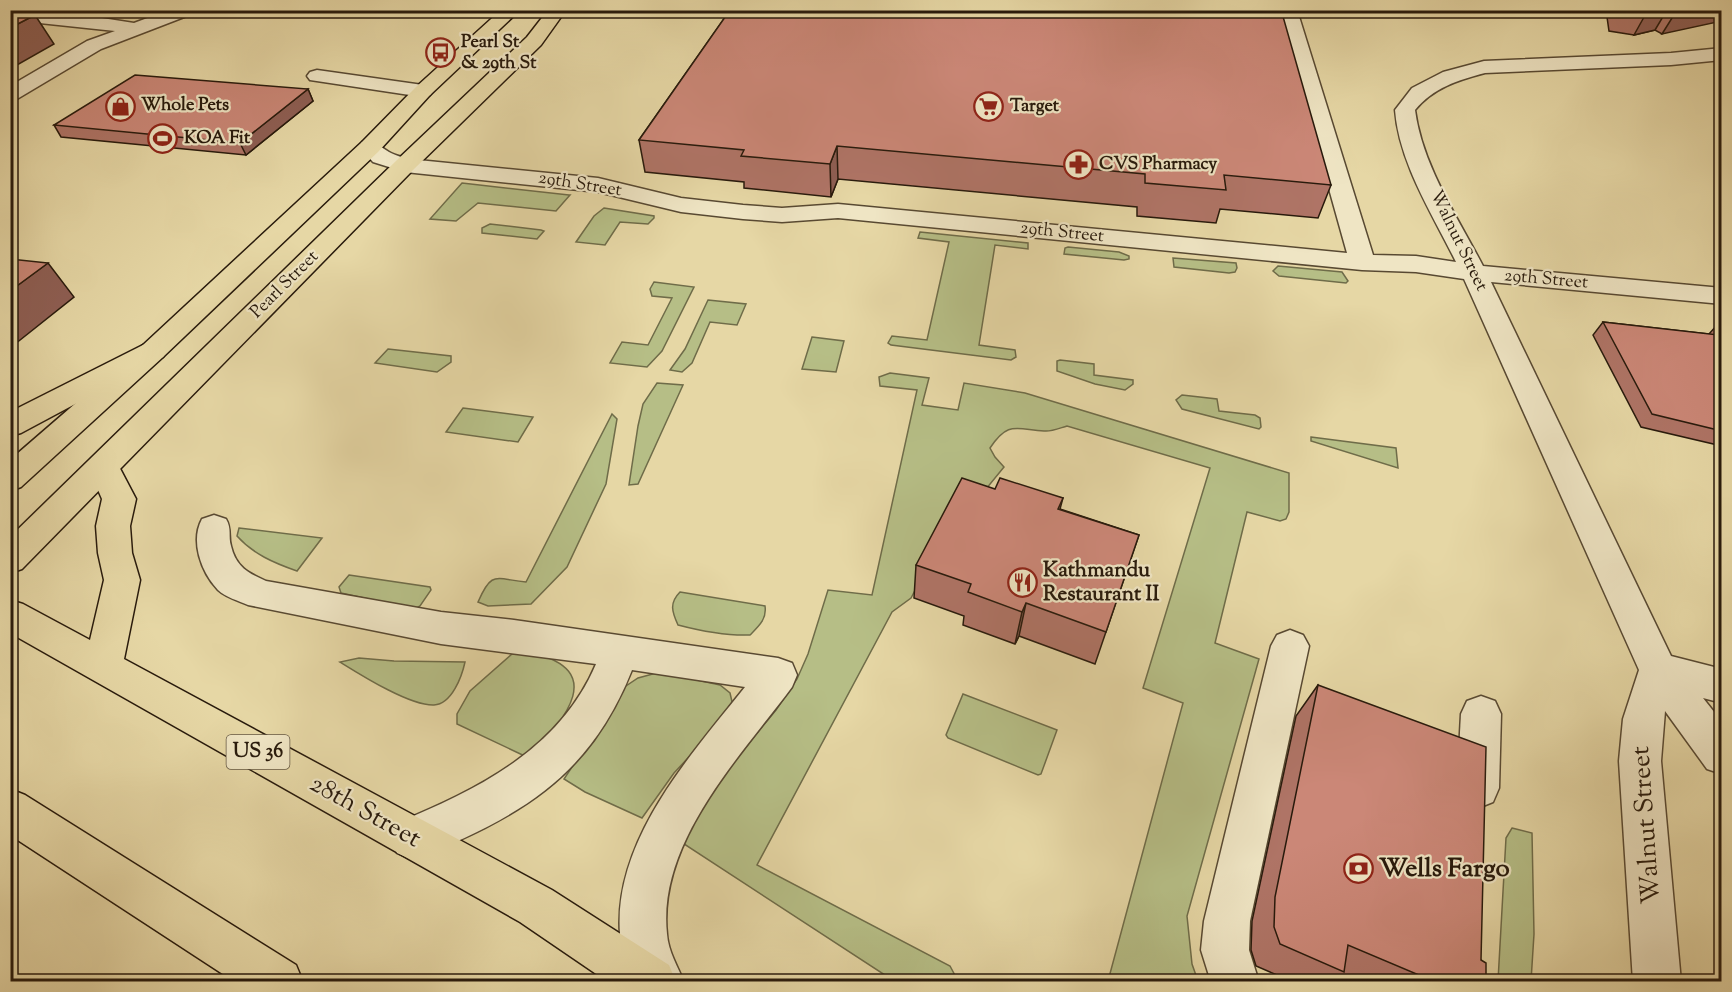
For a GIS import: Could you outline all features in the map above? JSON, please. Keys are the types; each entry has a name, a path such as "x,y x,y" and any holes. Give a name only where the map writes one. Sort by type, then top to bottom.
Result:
{"main road":[{"name":"Pearl Street","path":"10,479 153,351 370,147 423,91 512,10"},
{"name":"Pearl Street","path":"10,559 405,165 534,41 558,10"},
{"path":"10,424 153,351"},
{"path":"104,467 118,499 113,525 115,553 122,580 104,666"},
{"name":"28th Street","path":"10,615 536,906 652,981"},
{"path":"11,811 279,981"}],"street":[{"path":"10,95 94,45 186,10"},
{"path":"1288,10 1362,262"},
{"path":"30,17 102,23 137,29"},
{"name":"Walnut Street","path":"1722,54 1671,59 1489,66 1450,76 1419,92 1406,110 1407,129 1424,173 1474,273 1658,670 1722,755"},
{"path":"317,76 423,91"},
{"name":"29th Street","path":"370,147 381,157 405,165 598,185 681,205 743,212 783,215 838,211 1362,262 1416,264 1474,273 1722,296"},
{"path":"214,528 213,545 223,570 231,582 261,595 441,628 621,651 778,675 698,778 675,816 648,876 642,904 643,935 660,981"},
{"path":"1235,981 1225,950 1227,921 1290,646"},
{"path":"413,838 471,814 524,780 552,758 590,715 604,691 621,651"},
{"path":"1658,670 1722,686"},
{"name":"Walnut Street","path":"1657,981 1640,761 1643,719 1658,670"},
{"path":"1477,828 1481,714"}],"green space":[{"path":"462,183 570,195 556,211 478,203 456,221 430,219"},
{"path":"604,208 654,216 654,218 648,224 620,222 605,245 576,242 594,216"},
{"path":"490,224 544,231 537,239 482,233 482,228"},
{"path":"920,232 1028,243 1028,249 995,245 979,345 1015,350 1016,357 1011,360 888,343 892,336 927,340 949,242 918,238"},
{"path":"1065,248 1119,252 1129,256 1129,259 1064,254"},
{"path":"1173,258 1236,263 1237,268 1235,272 1229,273 1174,267"},
{"path":"1278,266 1342,272 1348,281 1346,283 1279,276 1273,271"},
{"path":"654,282 694,287 662,351 647,367 610,363 622,342 648,345 672,298 652,296 650,289"},
{"path":"708,300 746,304 737,325 710,322 692,363 682,372 670,370 685,349"},
{"path":"812,337 844,341 836,372 802,369"},
{"path":"388,349 451,356 451,362 437,372 375,363"},
{"path":"1057,361 1094,364 1094,375 1133,380 1133,384 1125,390 1095,384 1057,371"},
{"path":"890,373 929,378 922,405 958,410 964,383 1025,393 1289,473 1289,512 1286,519 1280,521 1247,512 1215,643 1259,659 1187,916 1192,964 1198,981 1108,981 1183,703 1143,688 1210,468 1067,426 1047,431 1019,428 1007,430 996,439 990,448 1004,467 986,489 957,511 911,598 892,612 757,865 950,966 958,981 894,981 681,842 709,792 776,710 797,679 808,654 828,590 872,595 917,390 880,386 879,377"},
{"path":"657,383 683,385 638,484 629,485 643,404"},
{"path":"1182,395 1217,399 1219,411 1255,415 1260,418 1261,427 1259,429 1182,409 1176,400"},
{"path":"463,408 533,417 518,442 446,432"},
{"path":"612,414 617,419 606,484 567,567 531,604 488,606 478,602 491,581 501,579 526,582"},
{"path":"1311,437 1396,448 1398,468 1311,441"},
{"path":"239,528 322,538 297,571 272,561 250,548 237,536"},
{"path":"349,575 430,587 431,590 420,606 415,609 341,593 339,587"},
{"path":"680,592 765,606 764,619 750,635 714,633 678,625 674,616 673,604"},
{"path":"533,653 556,661 569,672 574,685 572,699 565,714 529,758 457,724 457,714 470,691 512,654"},
{"path":"359,658 465,662 459,681 451,695 434,705 412,701 373,682 340,662"},
{"path":"660,672 720,685 730,693 733,706 729,714 674,773 642,818 585,792 564,779 620,690 638,678"},
{"path":"963,694 1057,730 1041,774 1038,775 948,738 946,735"},
{"path":"1512,828 1532,833 1534,934 1531,981 1498,981 1506,838"}],"building":[{"name":"Target","path":"730,10 1242,10 1282,13 1331,185 1224,175 1226,190 1145,183 1145,174 837,146 830,164 741,156 744,150 639,140"},
{"path":"10,13 35,15 10,28"},
{"path":"135,75 308,89 240,143 54,125"},
{"path":"10,259 48,263 10,291"},
{"path":"1603,322 1718,335 1717,325 1722,326 1722,431 1652,414"},
{"name":"Kathmandu Restaurant II","path":"962,478 995,489 1000,478 1063,498 1058,509 1139,535 1106,632 1026,603 1022,612 968,592 971,584 916,565"},
{"name":"Wells Fargo","path":"1318,685 1486,747 1481,960 1486,963 1486,981 1433,981 1348,945 1344,972 1280,944 1274,927 1275,897"}],"place":[{"name":"Pearl St & 29th St","path":"440,53"},
{"name":"Whole Pets","path":"120,106"},
{"name":"Target","path":"989,107"},
{"name":"KOA Fit","path":"163,139"},
{"name":"CVS Pharmacy","path":"1078,165"},
{"name":"Kathmandu Restaurant II","path":"1022,583"},
{"name":"Wells Fargo","path":"1358,869"}]}
